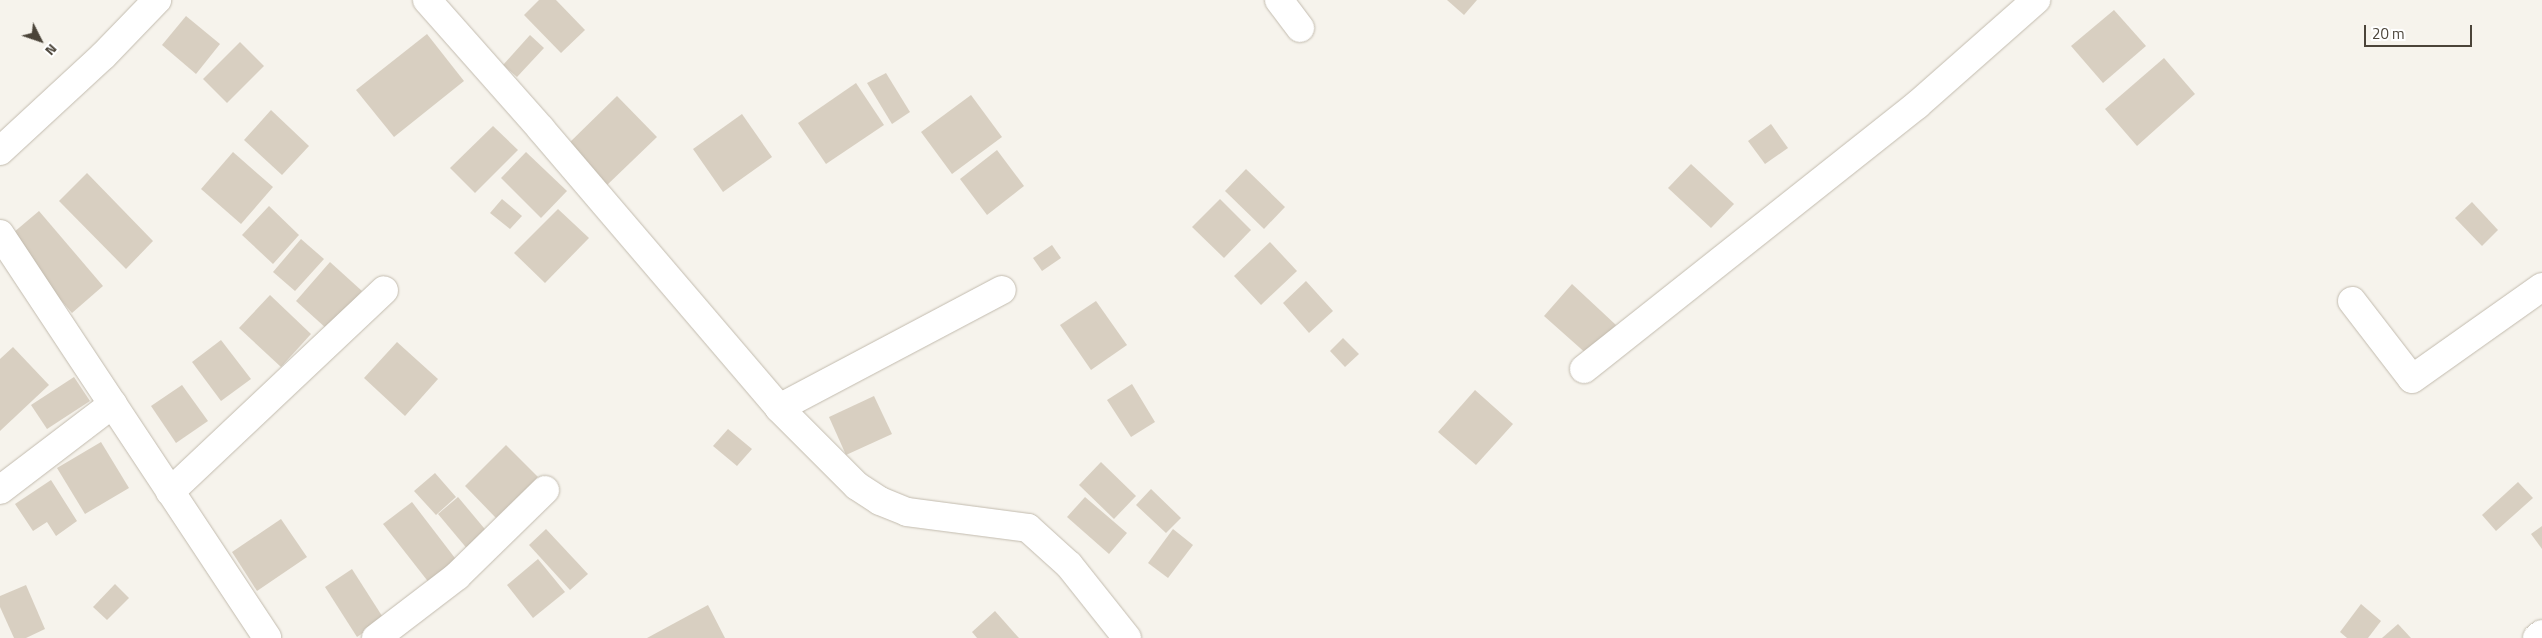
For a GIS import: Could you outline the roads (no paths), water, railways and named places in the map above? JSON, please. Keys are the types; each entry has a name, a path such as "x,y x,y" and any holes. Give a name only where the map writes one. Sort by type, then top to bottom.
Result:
{"street":[{"path":"0,151 103,56 157,0"},
{"path":"427,0 548,136 779,408 857,486 880,502 907,512 936,518 1004,522 1028,528 1069,565 1127,638"},
{"path":"1279,0 1300,28"},
{"path":"1584,369 1917,105 2036,0"},
{"path":"0,234 267,638"},
{"path":"2352,301 2412,378 2542,287"},
{"path":"170,492 384,290"},
{"path":"779,408 1002,290"},
{"path":"0,490 113,404"},
{"path":"376,638 457,576 545,490"},
{"path":"2537,638 2542,634"}]}
